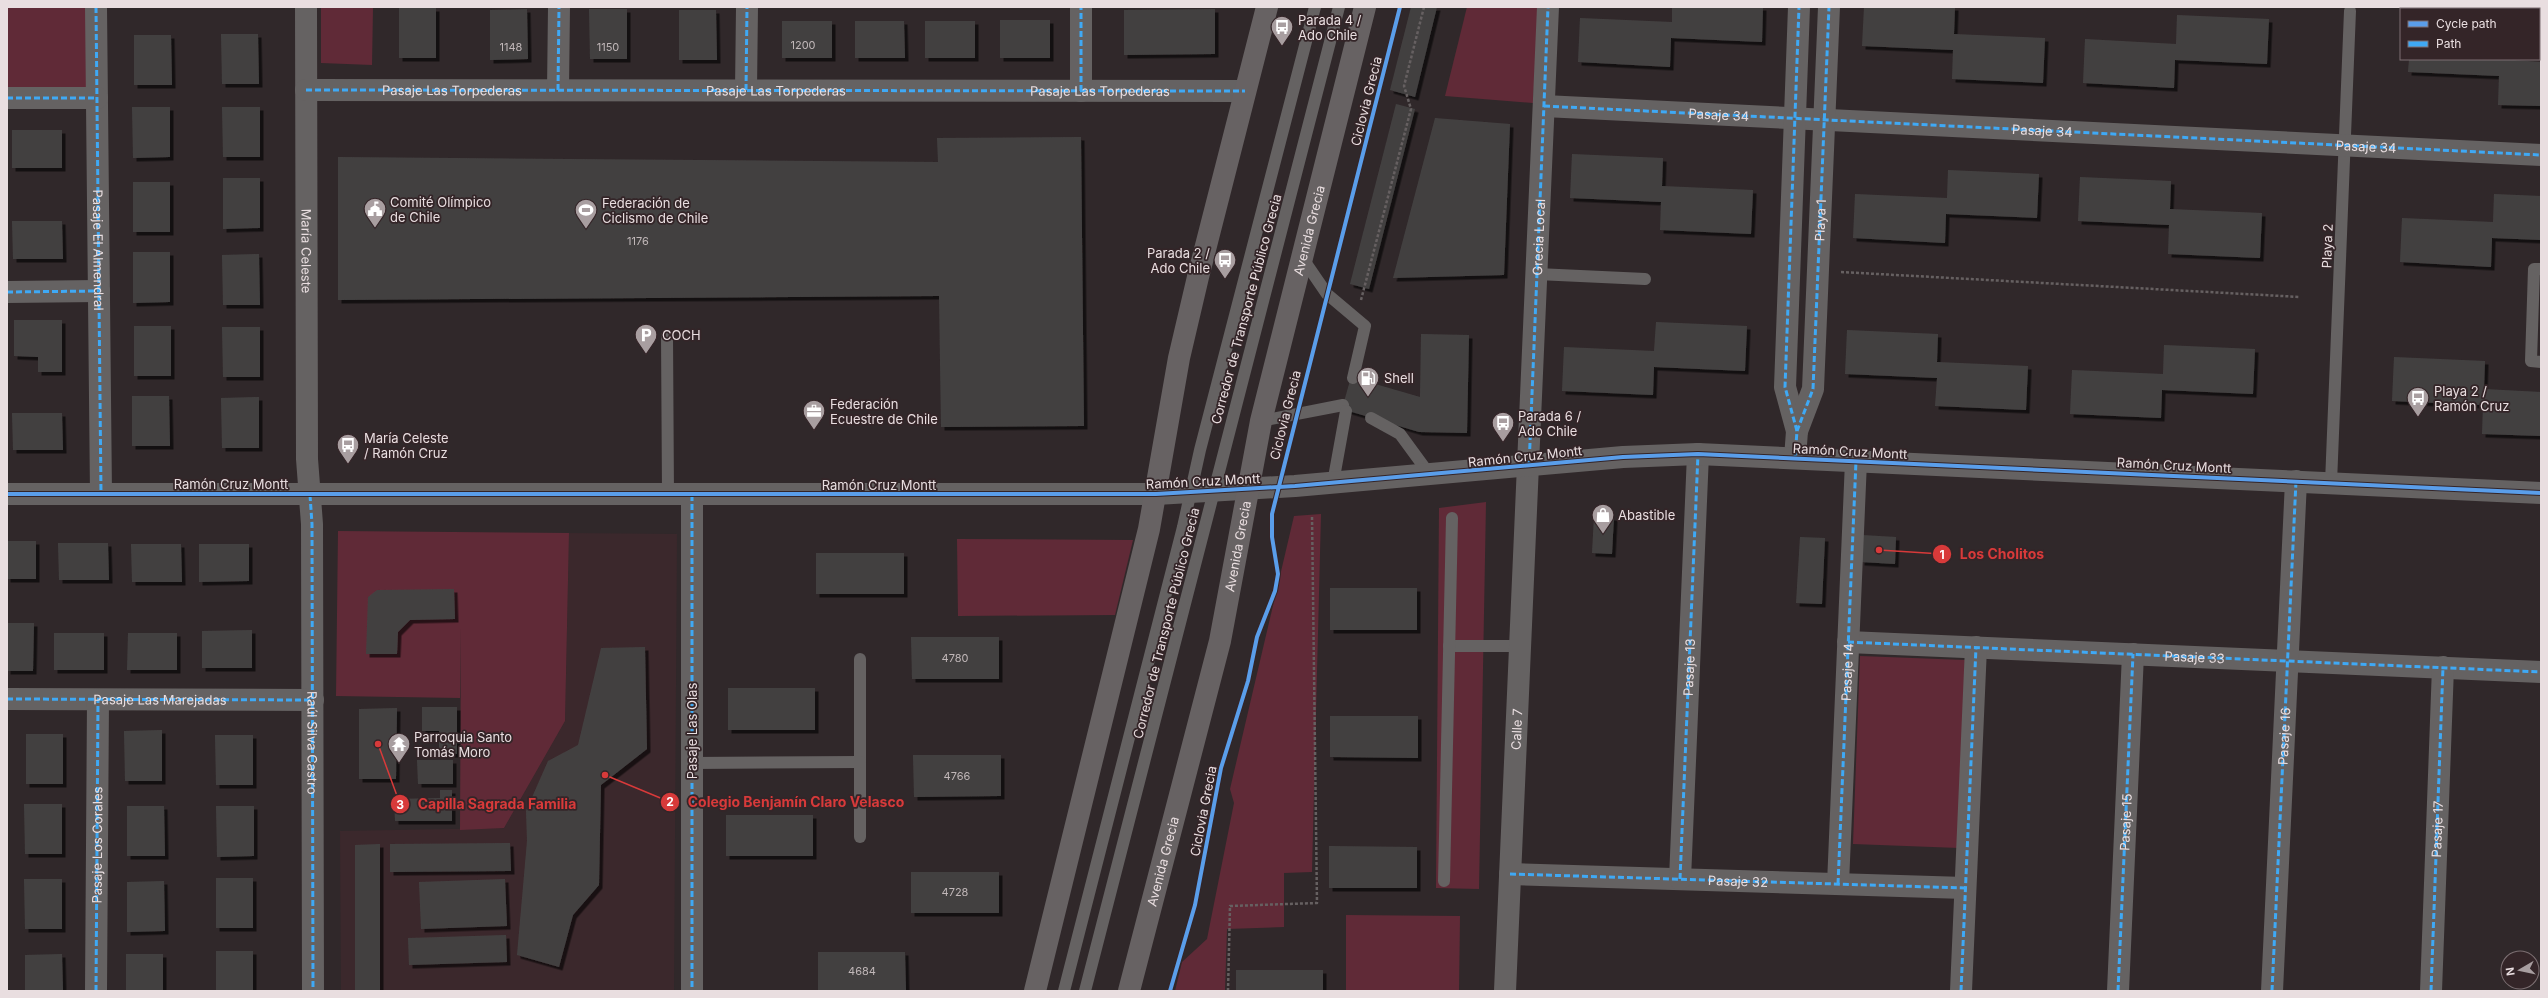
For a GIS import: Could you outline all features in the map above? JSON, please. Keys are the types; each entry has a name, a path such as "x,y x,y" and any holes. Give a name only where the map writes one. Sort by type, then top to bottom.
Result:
{"main road":[{"path":"1035,991 1133,597 1156,494 1179,358 1267,7"},
{"name":"Avenida Grecia","path":"1129,991 1220,641 1261,421 1301,256 1365,7"}],"street":[{"name":"Pasaje El Almendral","path":"96,7 101,494"},
{"name":"María Celeste","path":"306,7 307,467 310,495"},
{"path":"558,90 559,7"},
{"path":"746,90 747,7"},
{"path":"1081,7 1081,91"},
{"name":"Grecia Local","path":"1529,467 1548,7"},
{"name":"Playa 1","path":"1797,431 1785,387 1799,7"},
{"name":"Playa 1","path":"1795,458 1797,431 1813,389 1829,7"},
{"name":"Pasaje Las Torpederas","path":"306,90 1245,91"},
{"path":"7,98 97,98"},
{"name":"Pasaje 34","path":"1544,106 2345,144 2541,155"},
{"path":"7,292 99,292"},
{"name":"Ramón Cruz Montt","path":"7,494 1156,494 1333,483 1529,467 1622,457 1698,454 2541,493"},
{"name":"Pasaje 13","path":"1680,879 1698,454"},
{"name":"Pasaje 14","path":"1838,884 1856,461"},
{"name":"Calle 7","path":"1505,991 1529,467"},
{"name":"Pasaje 16","path":"2272,991 2296,481"},
{"name":"Raúl Silva Castro","path":"310,495 312,524 313,991"},
{"name":"Pasaje Las Olas","path":"692,495 692,991"},
{"name":"Pasaje 33","path":"1848,642 2541,672"},
{"path":"1961,991 1976,647"},
{"name":"Pasaje 15","path":"2118,991 2133,654"},
{"name":"Pasaje 17","path":"2431,991 2443,667"},
{"name":"Pasaje Las Marejadas","path":"7,699 313,700"},
{"name":"Pasaje Los Corales","path":"96,991 98,700"},
{"name":"Pasaje 32","path":"1510,874 1965,888"}],"lane":[{"name":"Corredor de Transporte Público Grecia","path":"1064,991 1315,7"},
{"name":"Corredor de Transporte Público Grecia","path":"1085,991 1339,7"},
{"name":"Playa 2","path":"2331,483 2350,11"},
{"path":"1301,256 1327,294 1365,326 1353,378"},
{"path":"2541,269 2534,269 2531,361 2541,362"},
{"path":"1537,274 1645,279"},
{"path":"666,336 668,495"},
{"path":"1261,421 1345,408 1333,483"},
{"path":"1371,418 1400,434 1430,475"},
{"path":"1444,881 1452,518"},
{"path":"1449,646 1521,646"},
{"path":"860,659 860,837"},
{"path":"692,763 860,762"}],"path":[{"path":"1361,300 1411,109 1404,86 1424,7"},
{"path":"1818,270 2300,297"},
{"path":"1228,991 1230,906 1317,903 1312,516"}],"shaded area":[{"path":"7,7 87,7 87,87 7,87"},
{"path":"321,7 373,7 372,65 321,63"},
{"path":"1467,7 1539,7 1533,103 1445,96"},
{"path":"1486,502 1479,889 1436,888 1439,508"},
{"path":"1321,514 1312,872 1284,873 1284,927 1227,929 1225,991 1175,991 1182,962 1207,939 1234,803 1230,789 1294,516"},
{"path":"338,531 569,533 565,721 504,828 460,830 461,627 460,698 336,696"},
{"path":"569,533 677,534 674,991 341,991 340,831 504,828 565,721"},
{"path":"957,539 1133,540 1115,615 958,616"},
{"path":"1860,656 1965,660 1959,848 1853,844"},
{"path":"1346,915 1460,916 1459,991 1346,991"}],"building":[{"path":"1411,7 1437,7 1415,97 1390,90"},
{"path":"1672,7 1763,7 1762,42 1671,38 1670,67 1578,62 1580,18 1672,22"},
{"path":"1864,7 1955,7 1954,34 2045,38 2043,83 1952,79 1953,50 1862,46"},
{"path":"399,8 436,8 436,58 399,58"},
{"path":"527,9 528,59 490,60 490,10"},
{"path":"589,9 627,9 627,59 590,59"},
{"path":"1215,9 1215,54 1124,55 1124,10"},
{"path":"679,10 716,10 717,60 679,60"},
{"path":"2177,15 2269,19 2267,64 2175,60 2174,88 2083,83 2085,39 2176,44"},
{"path":"1000,20 1050,20 1050,58 1000,58"},
{"path":"782,21 832,21 832,58 782,58"},
{"path":"855,21 904,21 905,58 855,58"},
{"path":"925,21 975,21 975,58 925,58"},
{"path":"221,34 258,34 259,84 222,84"},
{"path":"134,35 171,35 172,85 134,85"},
{"path":"2409,60 2514,60 2541,62 2541,106 2498,105 2499,76 2408,72"},
{"path":"1396,104 1415,109 1369,289 1350,284"},
{"path":"132,107 170,107 170,157 133,158"},
{"path":"222,107 260,107 260,157 223,157"},
{"path":"1435,118 1510,124 1504,275 1393,278"},
{"path":"12,130 62,130 62,168 12,168"},
{"path":"1081,137 1084,426 941,427 939,296 338,300 338,157 938,162 937,138"},
{"path":"1572,154 1663,158 1662,186 1753,190 1751,234 1660,230 1661,202 1570,198"},
{"path":"1948,170 2039,174 2037,218 1946,214 1945,243 1853,238 1855,194 1947,198"},
{"path":"2080,177 2171,181 2170,209 2262,213 2260,258 2168,254 2169,225 2078,221"},
{"path":"223,178 260,178 260,228 223,229"},
{"path":"133,182 170,182 170,232 133,232"},
{"path":"2494,194 2541,196 2541,240 2492,238 2491,267 2400,262 2402,218 2493,222"},
{"path":"12,221 62,221 63,259 13,259"},
{"path":"133,252 170,252 170,302 133,303"},
{"path":"259,254 260,305 223,305 222,255"},
{"path":"14,320 62,320 62,372 38,372 38,357 14,356"},
{"path":"1656,322 1747,326 1745,371 1654,367 1653,395 1562,391 1564,347 1654,351"},
{"path":"134,326 171,326 171,376 134,376"},
{"path":"222,327 260,327 260,377 223,377"},
{"path":"1847,330 1938,334 1937,362 2028,366 2026,410 1935,406 1937,378 1845,374"},
{"path":"1421,334 1469,335 1467,433 1419,432 1342,409 1351,377 1420,397"},
{"path":"2164,345 2255,349 2253,394 2162,390 2161,418 2070,414 2072,370 2163,374"},
{"path":"2394,357 2485,361 2484,389 2541,392 2541,436 2482,434 2483,405 2392,401"},
{"path":"132,396 169,396 170,446 132,446"},
{"path":"259,397 259,448 222,448 221,398"},
{"path":"12,413 62,413 63,450 13,450"},
{"name":"Abastible","path":"1594,516 1614,517 1612,554 1592,553"},
{"path":"1862,535 1896,537 1895,564 1861,562"},
{"path":"1800,537 1825,538 1822,604 1796,603"},
{"path":"7,541 36,541 36,579 7,579"},
{"path":"58,543 108,543 109,580 59,580"},
{"path":"131,544 181,544 182,582 132,582"},
{"path":"199,544 249,544 249,581 199,582"},
{"path":"816,553 904,553 904,594 816,594"},
{"path":"1330,588 1417,588 1417,630 1330,630"},
{"path":"454,589 455,619 410,620 398,632 397,654 366,654 368,597 377,590"},
{"path":"7,623 34,623 33,671 7,671"},
{"path":"252,630 252,668 202,668 202,631"},
{"path":"54,633 104,633 104,670 54,670"},
{"path":"128,633 177,633 177,670 127,670"},
{"path":"911,637 999,637 999,679 912,679"},
{"path":"645,647 647,749 601,785 599,885 573,915 559,967 517,955 527,841 526,811 548,761 578,745 601,648"},
{"path":"728,688 815,688 815,730 728,730"},
{"path":"422,707 457,707 457,754 439,754 439,731 422,731"},
{"path":"397,708 396,779 359,779 359,709"},
{"path":"1330,716 1418,716 1418,758 1330,757"},
{"path":"162,730 162,781 125,781 124,731"},
{"path":"26,734 63,734 63,784 26,784"},
{"path":"215,735 253,735 253,785 216,785"},
{"path":"913,755 1001,755 1001,796 914,797"},
{"path":"417,760 453,760 453,784 418,784"},
{"path":"440,790 452,790 452,821 395,821 394,799 440,798"},
{"path":"24,804 62,804 62,854 25,854"},
{"path":"127,806 164,806 165,856 127,856"},
{"path":"216,806 254,806 254,856 217,857"},
{"path":"726,815 813,815 813,856 726,856"},
{"path":"510,843 511,871 390,872 390,844"},
{"path":"380,844 380,991 355,991 355,845"},
{"path":"1329,846 1417,847 1417,888 1329,888"},
{"path":"911,872 999,872 999,913 911,913"},
{"path":"216,878 253,878 253,928 216,928"},
{"path":"24,879 62,879 62,929 25,929"},
{"path":"505,879 507,926 421,929 419,882"},
{"path":"164,881 165,931 127,932 127,882"},
{"path":"506,935 507,962 409,965 408,938"},
{"path":"216,951 253,951 253,991 216,991"},
{"path":"818,952 905,952 906,991 818,991"},
{"path":"62,954 63,991 25,991 25,955"},
{"path":"126,954 163,954 163,991 126,991"},
{"path":"1236,970 1323,970 1323,991 1236,991"}],"marked path":[{"path":"96,7 101,494"},
{"path":"558,90 559,7"},
{"path":"746,90 747,7"},
{"path":"1081,7 1081,91"},
{"path":"1529,467 1548,7"},
{"path":"1797,431 1785,387 1799,7"},
{"path":"1795,458 1797,431 1813,389 1829,7"},
{"path":"306,90 1245,91"},
{"path":"7,98 97,98"},
{"path":"1544,106 2541,155"},
{"path":"7,292 99,291"},
{"path":"1680,879 1698,454"},
{"path":"1838,884 1856,461"},
{"path":"2272,991 2296,481"},
{"path":"310,495 312,524 313,991"},
{"path":"692,495 692,991"},
{"path":"1848,642 2541,672"},
{"path":"1961,991 1976,647"},
{"path":"2118,991 2133,654"},
{"path":"2431,991 2443,667"},
{"path":"7,699 313,700"},
{"path":"96,991 98,700"},
{"path":"1510,874 1965,888"}],"cycle path":[{"name":"Ciclovia Grecia","path":"1170,991 1195,905 1221,768 1248,681 1257,637 1275,591 1278,574 1272,537 1272,514 1400,7"},
{"path":"7,494 1156,494 1295,486 1623,457 1698,454 2541,493"}],"place":[{"name":"Parada 4 / Ado Chile","path":"1282,46"},
{"name":"Comité Olímpico de Chile","path":"375,228"},
{"name":"Federación de Ciclismo de Chile","path":"586,230"},
{"name":"Parada 2 / Ado Chile","path":"1225,280"},
{"name":"COCH","path":"646,354"},
{"name":"Shell","path":"1368,398"},
{"name":"Playa 2 / Ramón Cruz","path":"2418,418"},
{"name":"Federación Ecuestre de Chile","path":"814,430"},
{"name":"Parada 6 / Ado Chile","path":"1503,442"},
{"name":"María Celeste / Ramón Cruz","path":"348,464"},
{"name":"Abastible","path":"1603,534"},
{"name":"Los Cholitos","path":"1879,550"},
{"name":"Capilla Sagrada Familia","path":"378,744"},
{"name":"Parroquia Santo Tomás Moro","path":"399,764"},
{"name":"Colegio Benjamín Claro Velasco","path":"605,775"}]}
